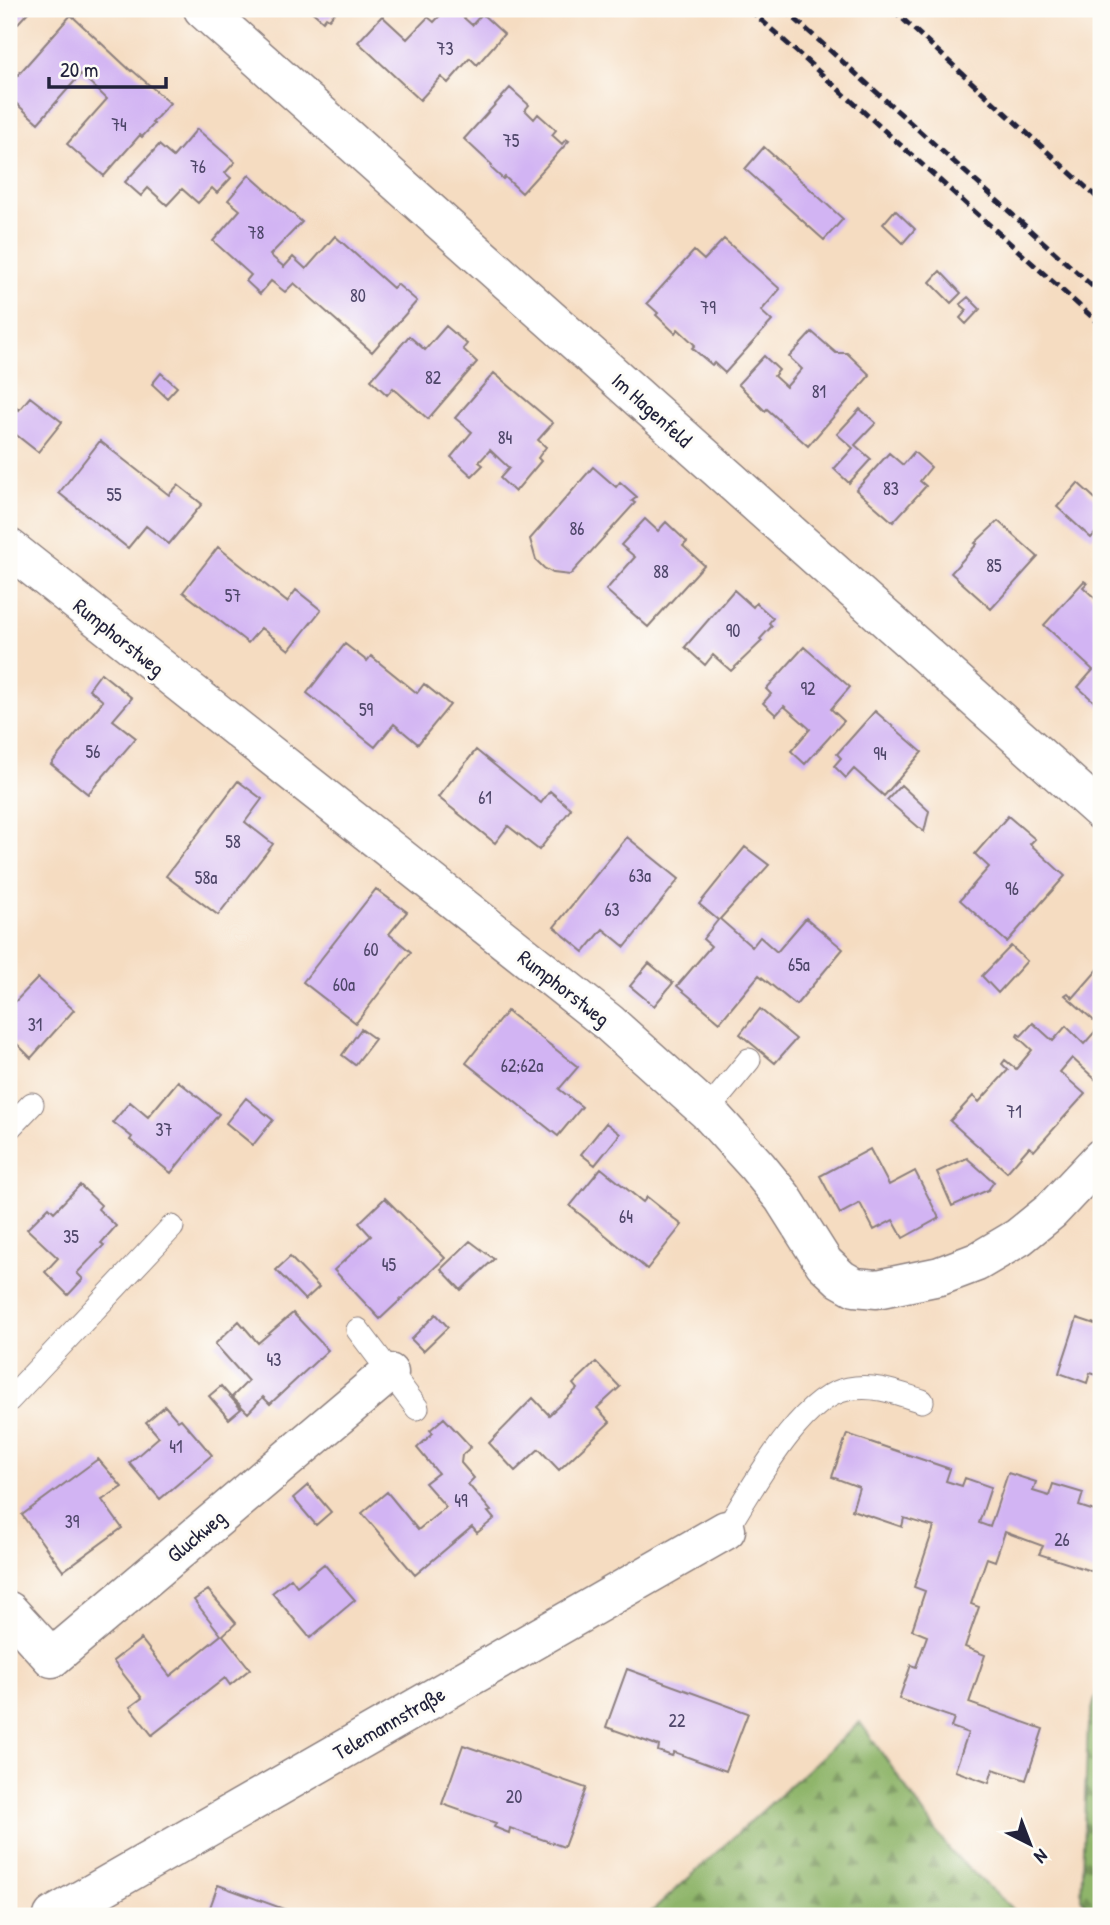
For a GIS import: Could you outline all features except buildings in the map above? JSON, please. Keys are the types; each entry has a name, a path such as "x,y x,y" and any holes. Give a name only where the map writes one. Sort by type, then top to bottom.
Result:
{"street":[{"name":"Im Hagenfeld","path":"203,9 1101,811"},
{"name":"Rumphorstweg","path":"9,548 608,1022 707,1111 783,1198 824,1263 841,1279 855,1287 877,1289 940,1276 977,1262 1019,1237 1051,1211 1101,1158"},
{"name":"Gluckweg","path":"9,1611 52,1658 389,1373"},
{"name":"Telemannstraße","path":"53,1916 726,1530"}],"lane":[{"path":"707,1111 749,1060"},
{"path":"9,1128 32,1104"},
{"path":"9,1400 172,1227"},
{"path":"358,1330 418,1408"},
{"path":"726,1530 796,1424 818,1403 846,1389 882,1388 922,1401"}],"green space":[{"path":"1101,1677 1096,1889 1101,1900 1101,1916 1090,1916 1081,1898 1088,1725"},
{"path":"860,1722 951,1852 1020,1916 647,1916"}],"water":[{"path":"1101,1732 1101,1900 1097,1885 1094,1844"}],"railway":[{"path":"749,9 1101,325"},
{"path":"784,9 1101,294"},
{"path":"892,9 1101,201"}]}
